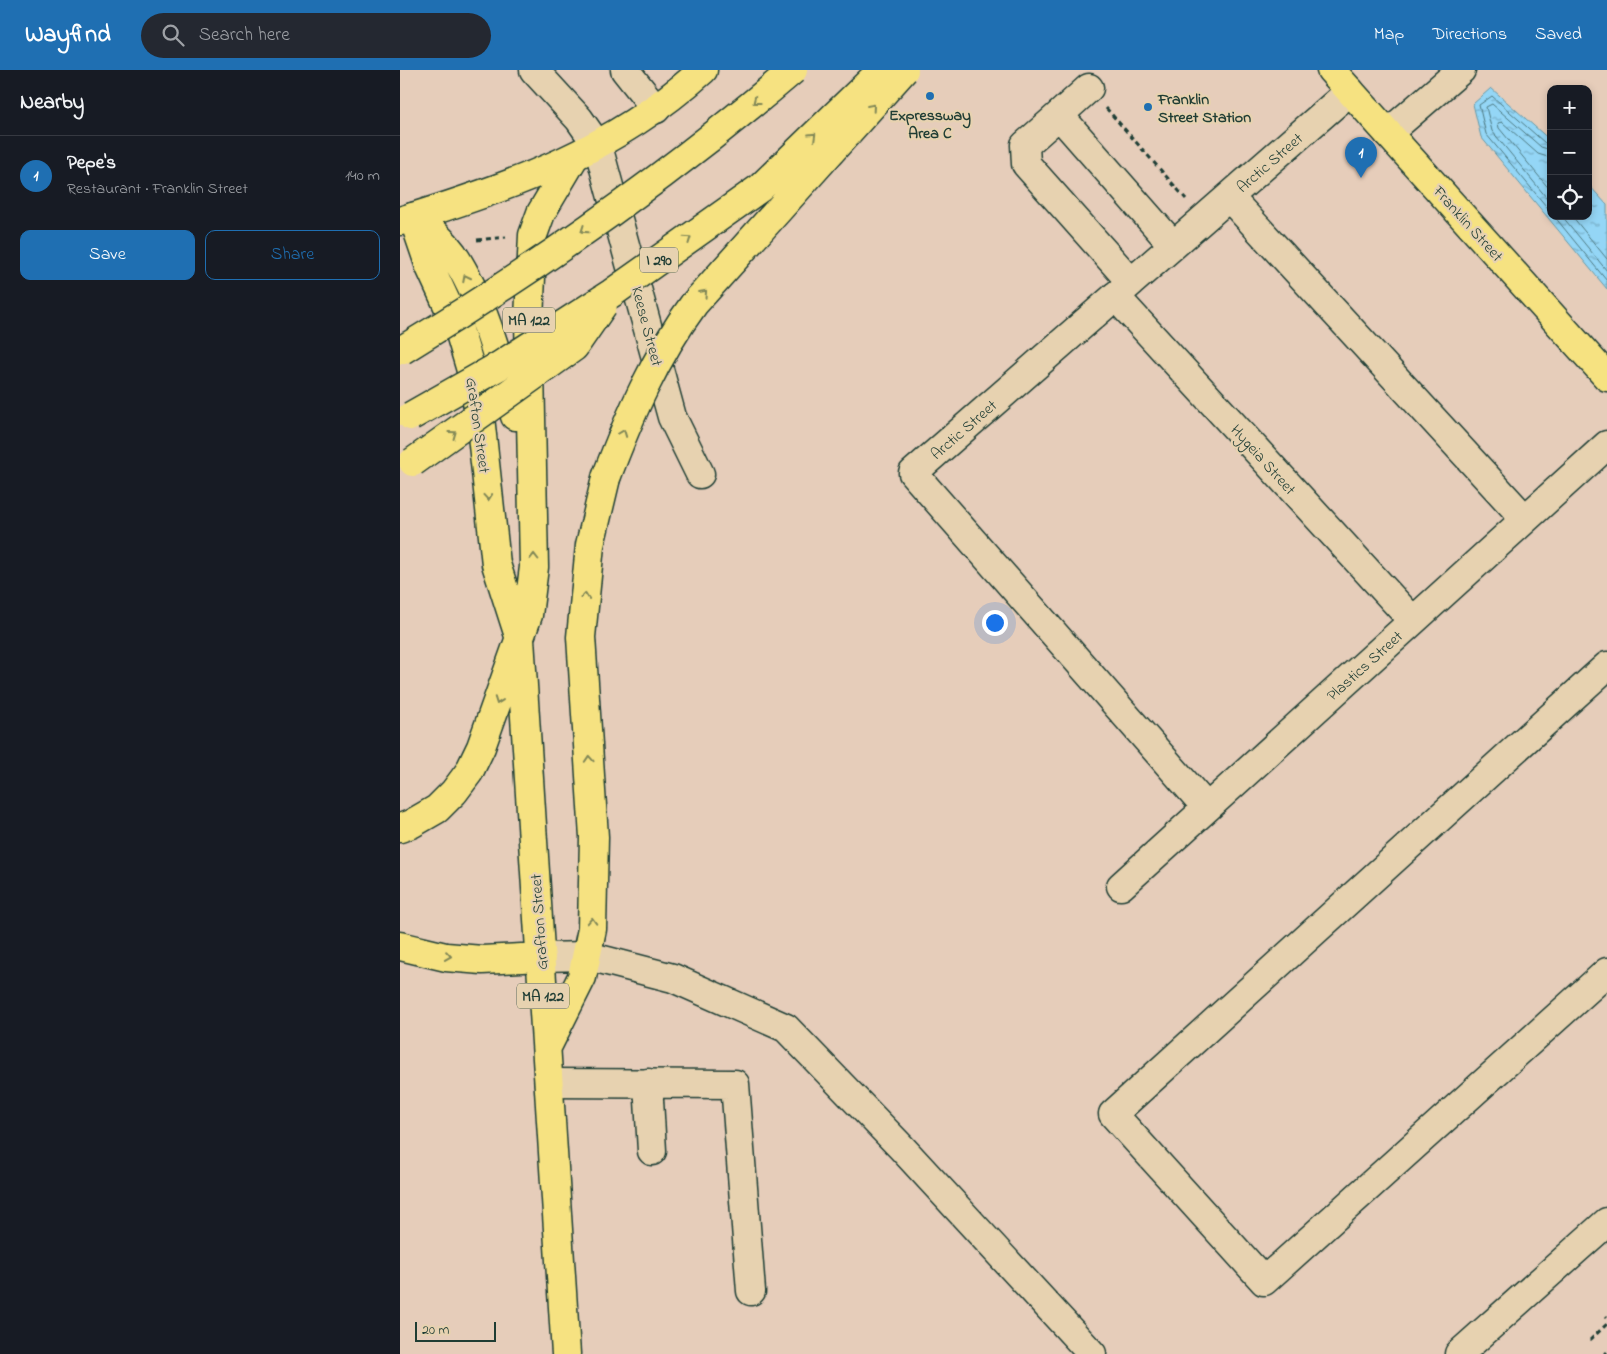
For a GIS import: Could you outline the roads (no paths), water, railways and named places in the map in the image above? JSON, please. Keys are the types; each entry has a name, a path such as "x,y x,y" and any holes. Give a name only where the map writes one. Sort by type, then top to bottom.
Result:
{"main road":[{"path":"404,212 512,184 573,159 598,146 656,109 703,70"},
{"path":"401,351 474,306 625,202 794,70"},
{"name":"I 290","path":"406,419 499,366 612,293 760,188 882,70"},
{"path":"546,1047 582,977 588,956 592,929 594,837 581,637 590,546 606,478 631,413 679,325 694,304 904,70"},
{"name":"Franklin Street","path":"1331,70 1607,377"},
{"name":"Grafton Street","path":"520,639 532,593 534,543 531,491 529,319 533,235 540,213 573,159"},
{"name":"Grafton Street","path":"404,212 443,242 452,253 469,284 489,335 506,387 531,491"},
{"name":"Grafton Street","path":"404,212 459,330 470,366 483,446 495,556 502,588 520,639 566,1354"},
{"path":"407,467 574,347 612,293"},
{"path":"400,828 437,809 454,792 468,772 481,747 520,639"},
{"path":"400,946 446,956 482,960 541,957"}],"street":[{"name":"Keese Street","path":"534,70 579,118 598,146 672,416 700,474"},
{"path":"625,70 656,109"},
{"path":"1388,133 1460,70"},
{"path":"1089,88 1059,115 1173,245"},
{"name":"Arctic Street","path":"1207,808 913,472 1350,91"},
{"name":"Hygeia Street","path":"1059,115 1025,145 1026,164 1123,289 1413,621"},
{"path":"1229,197 1525,519"},
{"name":"Plastics Street","path":"1121,886 1607,445"},
{"path":"1607,666 1113,1114 1264,1281 1607,972"},
{"path":"541,957 588,956 673,978 786,1028 902,1148 1092,1354"},
{"path":"549,1083 735,1084 751,1291"},
{"path":"648,1083 652,1152"},
{"path":"1459,1354 1607,1222"}],"water":[{"path":"1491,88 1547,137 1547,217 1481,137 1473,104"},
{"path":"1592,188 1607,205 1607,289 1550,220 1592,220"}],"place":[{"name":"Expressway Area C","path":"930,96"},
{"name":"Franklin Street Station","path":"1148,107"},
{"name":"Pepe's","path":"1361,178"}]}
